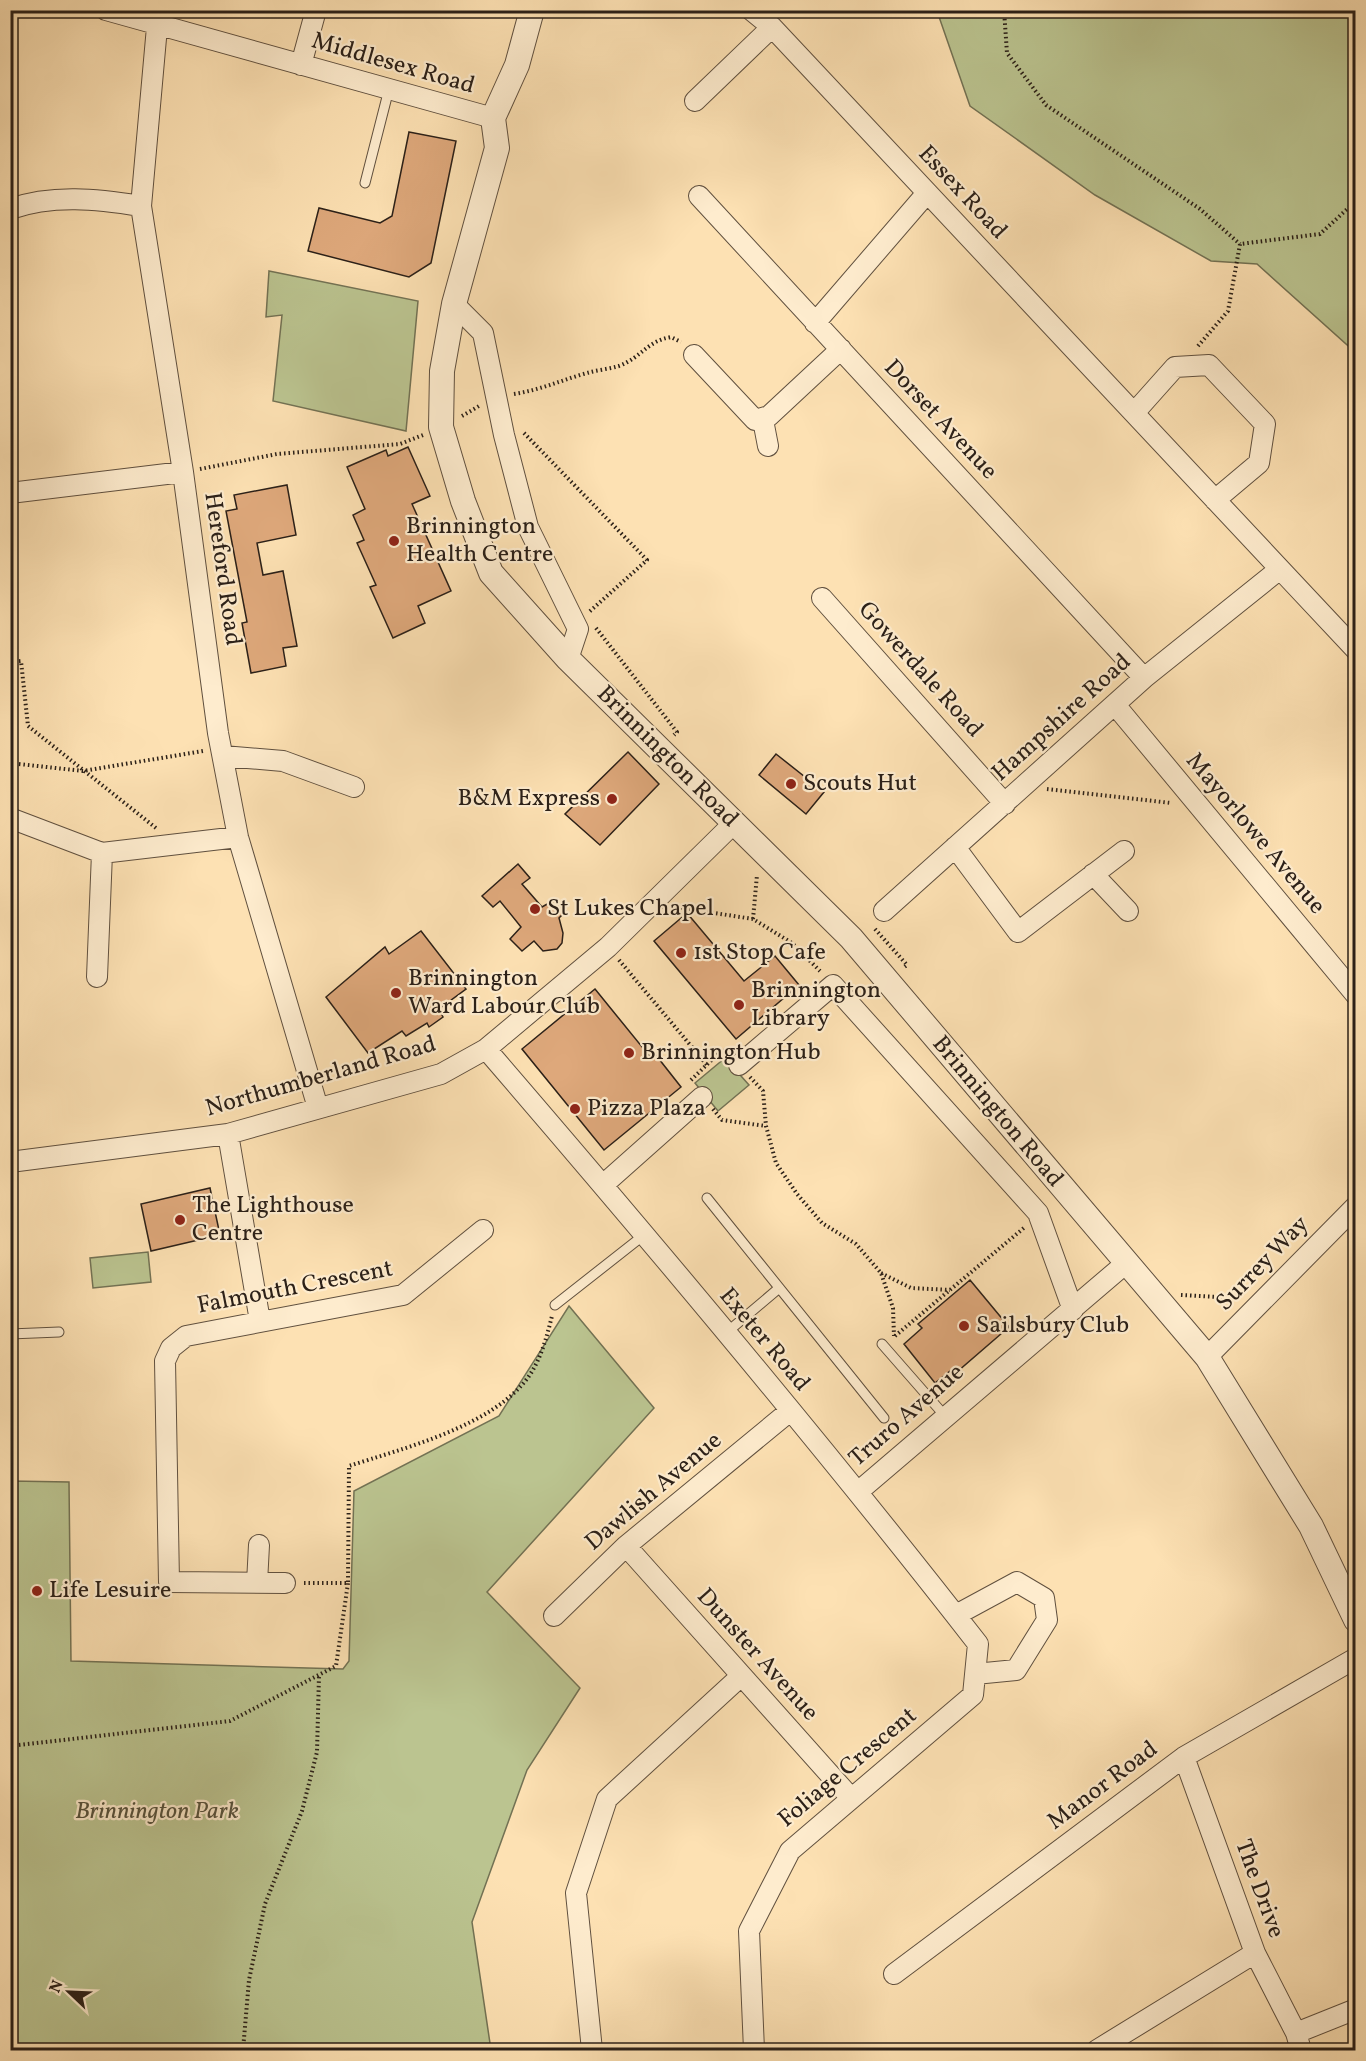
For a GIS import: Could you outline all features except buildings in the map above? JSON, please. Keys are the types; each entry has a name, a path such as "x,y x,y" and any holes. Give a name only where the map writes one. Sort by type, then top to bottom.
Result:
{"street":[{"name":"Middlesex Road","path":"106,10 158,27 493,118"},
{"path":"301,65 316,10"},
{"path":"493,118 517,66 532,10"},
{"name":"Essex Road","path":"751,10 772,27 1356,650"},
{"name":"Hereford Road","path":"158,27 141,206 183,472 222,752 238,837 318,1108"},
{"path":"695,101 772,27"},
{"name":"Brinnington Road","path":"493,118 496,148 454,304 442,370 441,427 463,501 491,573 568,659 850,938 1125,1264 1207,1357 1311,1526 1356,1620"},
{"path":"815,323 927,193"},
{"name":"Dorset Avenue","path":"699,196 1144,678"},
{"path":"10,209 28,203 86,197 141,206"},
{"path":"454,304 483,333 496,397 528,526 578,629 568,659"},
{"path":"694,355 755,420 763,420 840,350"},
{"path":"1134,413 1175,367 1209,365 1265,424 1259,463 1215,500"},
{"path":"763,420 768,446"},
{"path":"10,493 183,472"},
{"name":"Hampshire Road","path":"884,911 1116,706 1144,678 1280,569"},
{"name":"Gowerdale Road","path":"822,598 1005,804"},
{"name":"Mayorlowe Avenue","path":"1116,706 1354,990"},
{"path":"222,752 283,761 354,787"},
{"path":"10,818 102,853 238,837"},
{"name":"Northumberland Road","path":"10,1162 228,1134 441,1074 486,1049 608,947 734,823"},
{"path":"955,847 1018,932 1124,851"},
{"path":"97,977 102,853"},
{"path":"1093,874 1128,911"},
{"path":"739,1065 833,985 1038,1214 1073,1310"},
{"name":"Exeter Road","path":"486,1049 859,1491 978,1644 975,1674"},
{"path":"603,1185 702,1097"},
{"path":"228,1134 260,1321"},
{"name":"Surrey Way","path":"1207,1357 1356,1206"},
{"name":"Falmouth Crescent","path":"257,1582 169,1582 165,1361 171,1348 186,1336 403,1295 483,1230"},
{"name":"Truro Avenue","path":"859,1491 1125,1264"},
{"name":"Dawlish Avenue","path":"554,1616 626,1546 790,1411"},
{"path":"260,1545 257,1582 285,1583"},
{"name":"Dunster Avenue","path":"626,1546 740,1677 850,1797"},
{"path":"956,1615 1017,1582 1044,1599 1047,1620 1016,1670 975,1674"},
{"name":"Manor Road","path":"894,1974 1184,1757 1356,1658"},
{"name":"Foliage Crescent","path":"754,2050 749,1931 790,1851 850,1797 974,1695 975,1674"},
{"path":"592,2050 576,1893 608,1799 740,1677"},
{"name":"The Drive","path":"1184,1757 1255,1953 1298,2042"},
{"path":"1098,2050 1255,1953"},
{"path":"1298,2042 1356,2009"}],"lane":[{"path":"365,183 388,89"},
{"path":"706,1198 884,1418"},
{"path":"555,1305 645,1235"},
{"path":"726,1333 778,1289"},
{"path":"10,1334 59,1332"},
{"path":"882,1344 945,1416"}],"path":[{"path":"1004,10 1007,53 1046,105 1200,209 1239,244 1320,234 1356,201"},
{"path":"1180,367 1228,311 1239,244"},
{"path":"183,472 277,454 400,444 441,427 496,397 539,390 586,373 619,366 641,354 655,340 671,337 684,344 694,355"},
{"path":"523,431 646,560 575,625"},
{"path":"575,625 590,624 598,630 677,732 660,750"},
{"path":"10,662 21,661 28,726 177,844"},
{"path":"10,763 83,771 222,752"},
{"path":"1024,787 1198,806"},
{"path":"753,919 760,848"},
{"path":"654,903 753,919 792,943 833,985"},
{"path":"884,911 875,919 875,928 907,965"},
{"path":"608,947 707,1065"},
{"path":"766,1126 722,1120 688,1082 723,1049 763,1090 766,1126 776,1163 797,1194 822,1223 856,1244 881,1273 893,1308 894,1336"},
{"path":"882,1344 1020,1233 1038,1214"},
{"path":"881,1273 911,1288 951,1290"},
{"path":"1164,1308 1178,1295 1236,1298 1251,1312"},
{"path":"10,1746 230,1721 336,1666 348,1583 349,1466 453,1431 499,1404 529,1377 544,1347 555,1305"},
{"path":"285,1583 348,1583"},
{"path":"243,2050 249,1980 265,1904 302,1811 317,1752 319,1675"}],"green space":[{"path":"937,11 1355,11 1355,352 1257,264 1211,261 1095,195 970,106"},
{"path":"269,271 418,301 406,431 273,401 282,315 266,317"},
{"path":"725,1058 749,1085 718,1111 695,1083"},
{"path":"148,1252 151,1282 93,1288 90,1258"},
{"name":"Brinnington Park","path":"569,1306 654,1408 487,1592 580,1688 527,1770 472,1922 491,2050 11,2050 11,1481 69,1482 71,1661 343,1669 349,1661 354,1491 499,1416"}],"place":[{"name":"Brinnington Health Centre","path":"394,541"},
{"name":"Scouts Hut","path":"791,784"},
{"name":"B&M Express","path":"612,799"},
{"name":"St Lukes Chapel","path":"535,909"},
{"name":"1st Stop Cafe","path":"681,953"},
{"name":"Brinnington Ward Labour Club","path":"396,993"},
{"name":"Brinnington Library","path":"739,1005"},
{"name":"Brinnington Hub","path":"629,1053"},
{"name":"Pizza Plaza","path":"575,1109"},
{"name":"The Lighthouse Centre","path":"180,1220"},
{"name":"Sailsbury Club","path":"964,1326"},
{"name":"Life Lesuire","path":"37,1591"}]}
